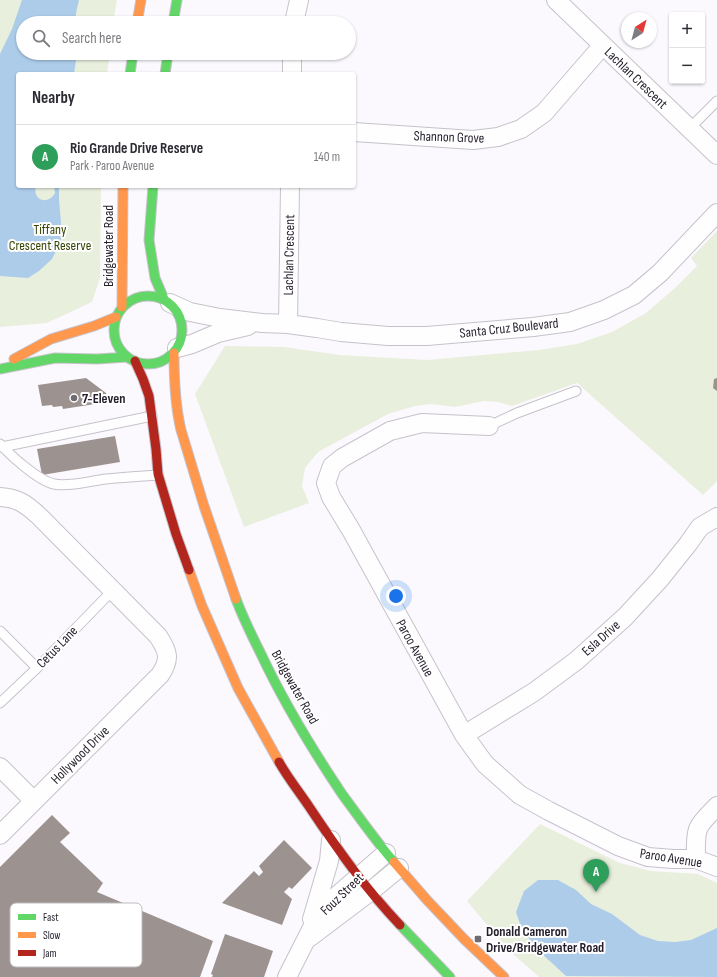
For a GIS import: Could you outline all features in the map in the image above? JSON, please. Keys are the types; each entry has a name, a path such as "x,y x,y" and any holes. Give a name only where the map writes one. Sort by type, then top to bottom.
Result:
{"street":[{"path":"138,16 141,0"},
{"path":"174,16 177,0"},
{"path":"296,16 299,0"},
{"name":"Lachlan Crescent","path":"556,0 717,155"},
{"name":"Shannon Grove","path":"356,132 473,140 498,137 521,129 544,113 603,45"},
{"path":"130,72 132,60"},
{"path":"165,72 167,60"},
{"path":"292,60 292,72"},
{"name":"Bridgewater Road","path":"122,307 123,188"},
{"path":"0,367 55,358 131,359 145,364 156,363 165,359 175,350 182,336 182,324 178,312 167,301 155,278 149,240 153,188"},
{"name":"Lachlan Crescent","path":"288,324 290,188"},
{"name":"Santa Cruz Boulevard","path":"167,301 190,312 220,318 262,324 288,324 341,332 388,336 427,336 534,327 570,322 604,310 634,295 660,273 717,213"},
{"path":"167,301 153,295 142,296 131,300 122,307 116,317 113,328 115,339 120,349 131,359 143,378 149,396 158,474 168,510 202,606 238,688 281,765 331,840 358,877 386,910 450,977"},
{"path":"0,367 52,339 94,326 116,317"},
{"name":"Santa Cruz Boulevard","path":"175,350 218,332 262,324"},
{"name":"Bridgewater Road","path":"175,350 174,387 177,413 200,495 231,584 248,627 290,710 330,776 368,831 440,915 504,977"},
{"name":"Paroo Avenue","path":"489,426 422,423 390,431 342,458 332,466 326,483 331,497 464,735 485,764 520,795 618,846 648,857 696,859 717,867"},
{"path":"0,497 8,497 28,505 113,590"},
{"name":"Esla Drive","path":"464,735 534,692 576,661 625,617 660,579 700,527 717,517"},
{"name":"Hollywood Drive","path":"0,835 160,674 165,666 168,656 167,651 158,636 113,590"},
{"path":"0,766 34,801"},
{"path":"696,859 696,839 698,830 703,821 717,806"},
{"name":"Fouz Street","path":"305,941 327,871 331,840"},
{"name":"Fouz Street","path":"287,977 318,916 333,898 386,853"},
{"name":"Fouz Street","path":"305,941 399,868"}],"lane":[{"path":"690,129 717,101"},
{"name":"Paroo Avenue","path":"489,426 517,412 576,391"},
{"path":"1,445 152,416"},
{"path":"1,445 40,478 54,484 71,484 158,474"},
{"name":"Cetus Lane","path":"0,704 113,590"},
{"path":"0,632 37,668"}],"green space":[{"name":"Tiffany Crescent Reserve","path":"0,0 117,0 114,16 16,16 16,60 109,60 107,72 16,72 16,188 101,188 100,278 92,302 47,323 0,327"},
{"path":"717,231 717,481 703,495 577,383 512,406 498,402 484,401 455,407 431,404 415,406 388,414 318,452 305,468 302,486 309,503 244,527 195,394 225,346 284,347 340,355 427,360 539,350 577,344 612,332 646,313 676,287 697,266 691,258"},
{"path":"540,824 620,863 651,871 698,874 717,883 717,977 539,977 513,954 467,901"}],"water":[{"path":"22,0 79,0 76,16 16,16"},
{"path":"16,17 16,60 76,60 74,72 16,72 16,188 36,188 35,191 38,198 45,200 52,197 55,193 54,188 59,188 61,241 52,259 39,271 28,278 0,276 0,54"},
{"path":"538,880 558,880 576,890 591,904 612,914 640,935 658,941 675,942 691,940 717,928 717,977 566,976 540,952 522,930 516,912 524,891"}],"building":[{"name":"7-Eleven","path":"86,378 106,393 108,402 63,409 62,406 42,406 38,385"},
{"path":"717,378 717,391 713,388 714,379"},
{"path":"115,436 120,462 42,475 37,449"},
{"path":"52,815 70,833 60,842 103,883 97,892 123,903 10,903 10,967 142,967 142,911 213,941 200,977 0,977 0,867"},
{"path":"284,840 312,868 292,889 289,887 284,892 292,899 282,925 222,903 254,871 259,876 263,872 259,866"},
{"path":"225,934 273,951 264,977 212,977 213,975 211,974"}],"traffic: fast":[{"path":"174,16 177,0"},
{"path":"130,72 132,60"},
{"path":"165,72 167,60"},
{"path":"153,188 149,240 155,278 164,299"},
{"path":"141,296 155,296 167,302 176,311 182,323 182,330 180,343 172,354 161,362 155,364 141,364 135,362 124,354 116,343 114,337 114,323 116,317 124,306 135,298 141,296"},
{"path":"0,369 55,358 97,359 127,357"},
{"path":"236,599 270,672 309,743 342,794 394,862"},
{"path":"400,925 450,977"}],"traffic: slow":[{"path":"138,16 141,0"},
{"path":"122,307 123,188"},
{"path":"14,359 51,339 94,326 116,317"},
{"path":"174,353 175,392 181,430 204,506 236,599"},
{"path":"189,570 202,606 238,688 279,762"},
{"path":"394,862 464,939 504,977"}],"traffic: jam":[{"path":"135,361 149,396 158,474 176,534 189,570"},
{"path":"279,762 352,868 400,925"}],"place":[{"name":"7-Eleven","path":"74,398"},
{"name":"Rio Grande Drive Reserve","path":"596,892"},
{"name":"Donald Cameron Drive/Bridgewater Road","path":"478,939"}]}
